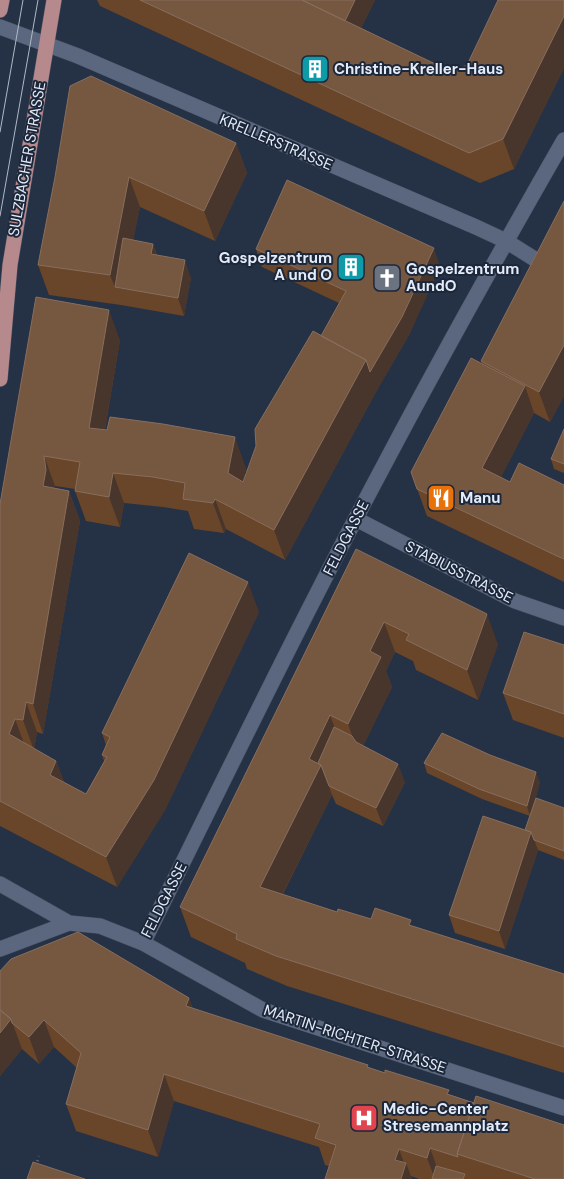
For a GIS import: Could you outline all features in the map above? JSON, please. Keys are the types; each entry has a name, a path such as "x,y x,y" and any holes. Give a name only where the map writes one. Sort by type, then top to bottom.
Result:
{"main road":[{"path":"0,10 2,0"},
{"name":"SULZBACHER STRASSE","path":"0,379 10,265 54,0"}],"street":[{"name":"KRELLERSTRASSE","path":"0,27 47,44 506,241 554,271"},
{"name":"FELDGASSE","path":"143,944 382,468 506,241 564,140"},
{"name":"STABIUSSTRASSE","path":"356,519 516,602 564,618"},
{"name":"MARTIN-RICHTER-STRASSE","path":"0,884 69,923 100,926 143,944 263,1010 564,1108"},
{"name":"MARTIN-RICHTER-STRASSE","path":"0,949 69,923"}],"path":[{"path":"34,1171 39,1156"}],"building":[{"path":"140,0 302,0 452,72 467,65 498,0 564,0 564,16 503,139 469,153"},
{"path":"302,0 355,0 345,21"},
{"path":"91,76 236,143 204,211 129,177 110,275 38,265 70,86"},
{"name":"Gospelzentrum A und O","path":"287,180 434,248 402,317 370,372 366,360 321,336 346,291 256,249"},
{"path":"564,201 564,345 539,392 481,361"},
{"path":"123,238 153,244 151,254 185,260 178,298 115,287"},
{"path":"36,297 109,310 89,428 107,430 110,417 235,437 228,473 243,482 256,446 255,429 313,331 366,360 274,530 215,499 213,503 183,499 185,483 153,477 113,473 109,497 75,491 80,462 44,456 46,470 43,486 69,491 33,704 26,702 23,720 15,719 9,734 56,761 50,775 86,794 107,757 102,755 110,737 102,733 189,553 248,582 154,780 106,857 0,801 0,504"},
{"path":"471,358 525,386 482,468 510,482 519,463 564,485 564,559 417,489 411,472"},
{"path":"564,429 564,464 551,459"},
{"path":"356,549 487,614 467,670 406,640 409,634 384,622 370,651 381,657 348,724 330,715 309,759 321,765 260,887 337,912 338,909 371,919 375,908 411,920 409,925 564,974 564,1047 276,956 236,939 237,934 180,907"},
{"path":"524,632 564,645 564,714 503,693"},
{"path":"334,727 352,736 356,742 398,764 376,808 329,786 321,765 318,763"},
{"path":"442,733 490,755 536,772 527,806 479,789 424,763"},
{"path":"536,798 564,808 564,851 534,840 531,832 525,830"},
{"path":"483,816 531,832 499,931 449,915"},
{"path":"78,932 189,998 186,1006 368,1065 367,1067 385,1073 385,1070 449,1090 447,1094 474,1103 457,1154 458,1157 430,1148 427,1158 399,1149 395,1160 406,1163 401,1179 325,1179 336,1145 315,1138 320,1124 164,1074 148,1130 66,1104 81,1053 44,1020 29,1037 12,1023 11,1019 0,1010 0,971 11,959"},
{"path":"0,1010 11,1019 0,1033"},
{"path":"476,1096 564,1125 564,1179 535,1179 457,1154"},
{"path":"33,1162 85,1179 27,1179"},
{"path":"436,1166 465,1174 463,1179 432,1179"}],"tram line":[{"path":"0,132 23,0"},
{"path":"0,216 38,0"}],"place":[{"name":"Christine-Kreller-Haus","path":"315,69"},
{"name":"Gospelzentrum A und O","path":"351,267"},
{"name":"Gospelzentrum AundO","path":"387,278"},
{"name":"Manu","path":"441,498"},
{"name":"Medic-Center Stresemannplatz","path":"364,1118"}]}
